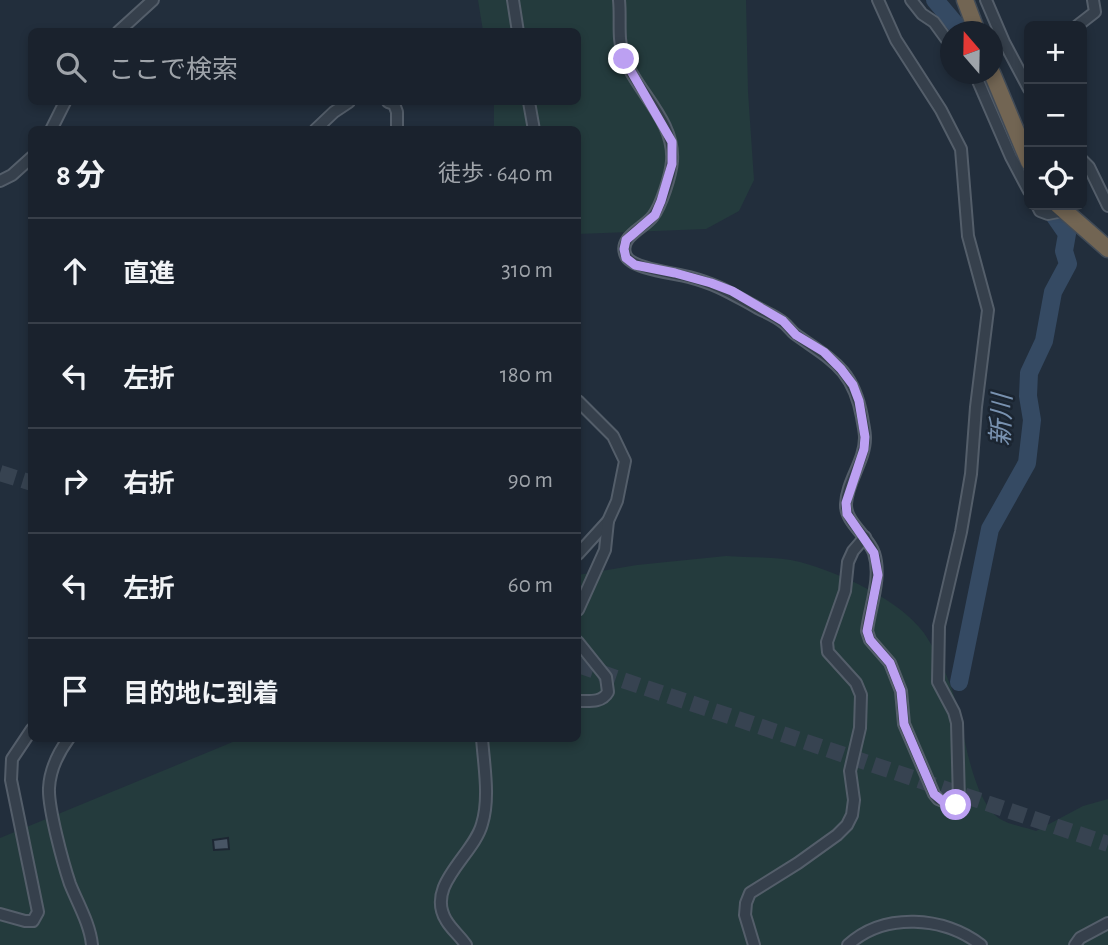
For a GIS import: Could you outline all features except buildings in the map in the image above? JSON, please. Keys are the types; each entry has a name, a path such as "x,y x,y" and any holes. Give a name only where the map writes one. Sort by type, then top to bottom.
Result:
{"highway":[{"path":"965,0 973,21"},
{"path":"997,84 1024,150"},
{"path":"1063,210 1108,249"}],"street":[{"path":"122,28 153,0"},
{"path":"513,0 517,28"},
{"path":"619,0 620,43 624,59 672,142 672,164 661,201 655,215 626,240 626,258 635,265 675,273 732,291 783,321 796,335 824,352 853,385 859,401 865,437 864,449 846,503 847,514 874,553 878,575 867,631 870,640 890,663 901,691 904,724 909,740 920,758 934,794 946,804 956,805 959,801 957,723 938,682 936,665 942,609 961,532 971,474 988,310 968,236 961,149 941,110 896,40 878,0"},
{"path":"911,0 940,30"},
{"path":"986,0 1026,84"},
{"path":"1084,21 1096,12 1093,0"},
{"path":"979,84 1024,182"},
{"path":"53,126 64,105"},
{"path":"319,126 344,105"},
{"path":"394,105 397,126"},
{"path":"530,105 533,126"},
{"path":"0,181 12,175 28,161"},
{"path":"1087,165 1108,206"},
{"path":"1040,210 1048,214 1057,210"},
{"path":"581,404 613,436 625,461 617,501 608,521 581,551"},
{"path":"581,603 605,550 608,521"},
{"path":"754,945 746,915 746,903 750,893 837,835 852,815 850,771 860,728 861,695 856,683 828,652 827,642 845,591 848,562 865,537"},
{"path":"581,646 606,677 608,692 605,698 581,701"},
{"path":"0,914 25,921 33,920 38,912 11,780 12,760 28,735"},
{"path":"66,742 52,769 49,790 69,881 91,935 92,945"},
{"path":"466,945 446,921 441,903 448,878 468,852 482,824 485,807 482,742"},
{"path":"848,945 854,939 888,923 916,921 958,930 981,945"},
{"path":"1075,945 1080,939 1108,923"}],"green space":[{"path":"478,0 746,0 754,180 739,211 706,229 581,234 581,126 494,126 494,105 581,105 581,28 483,28"},
{"path":"726,556 800,562 850,580 900,609 924,633 947,676 978,788 984,801 1000,819 1036,831 1083,806 1108,799 1108,945 0,945 0,838 233,742 581,742 581,574 637,565"}],"waterway":[{"name":"新川","path":"935,0 953,21"},
{"name":"新川","path":"986,84 1024,164"},
{"name":"新川","path":"959,682 990,529 1027,463 1032,420 1028,396 1029,373 1044,341 1053,292 1068,264 1064,251 1067,234 1050,210"}],"tunnel":[{"path":"0,473 28,482"},
{"path":"581,666 1108,844"}],"route":[{"path":"624,59 672,142 672,164 661,201 655,215 647,224 626,240 626,258 635,265 675,273 732,291 755,307 783,321 796,335 824,352 853,385 859,401 865,437 864,449 849,490 847,514 874,553 878,575 867,631 870,640 890,663 901,691 904,724 909,740 920,758 934,794 946,804 956,805"}]}
